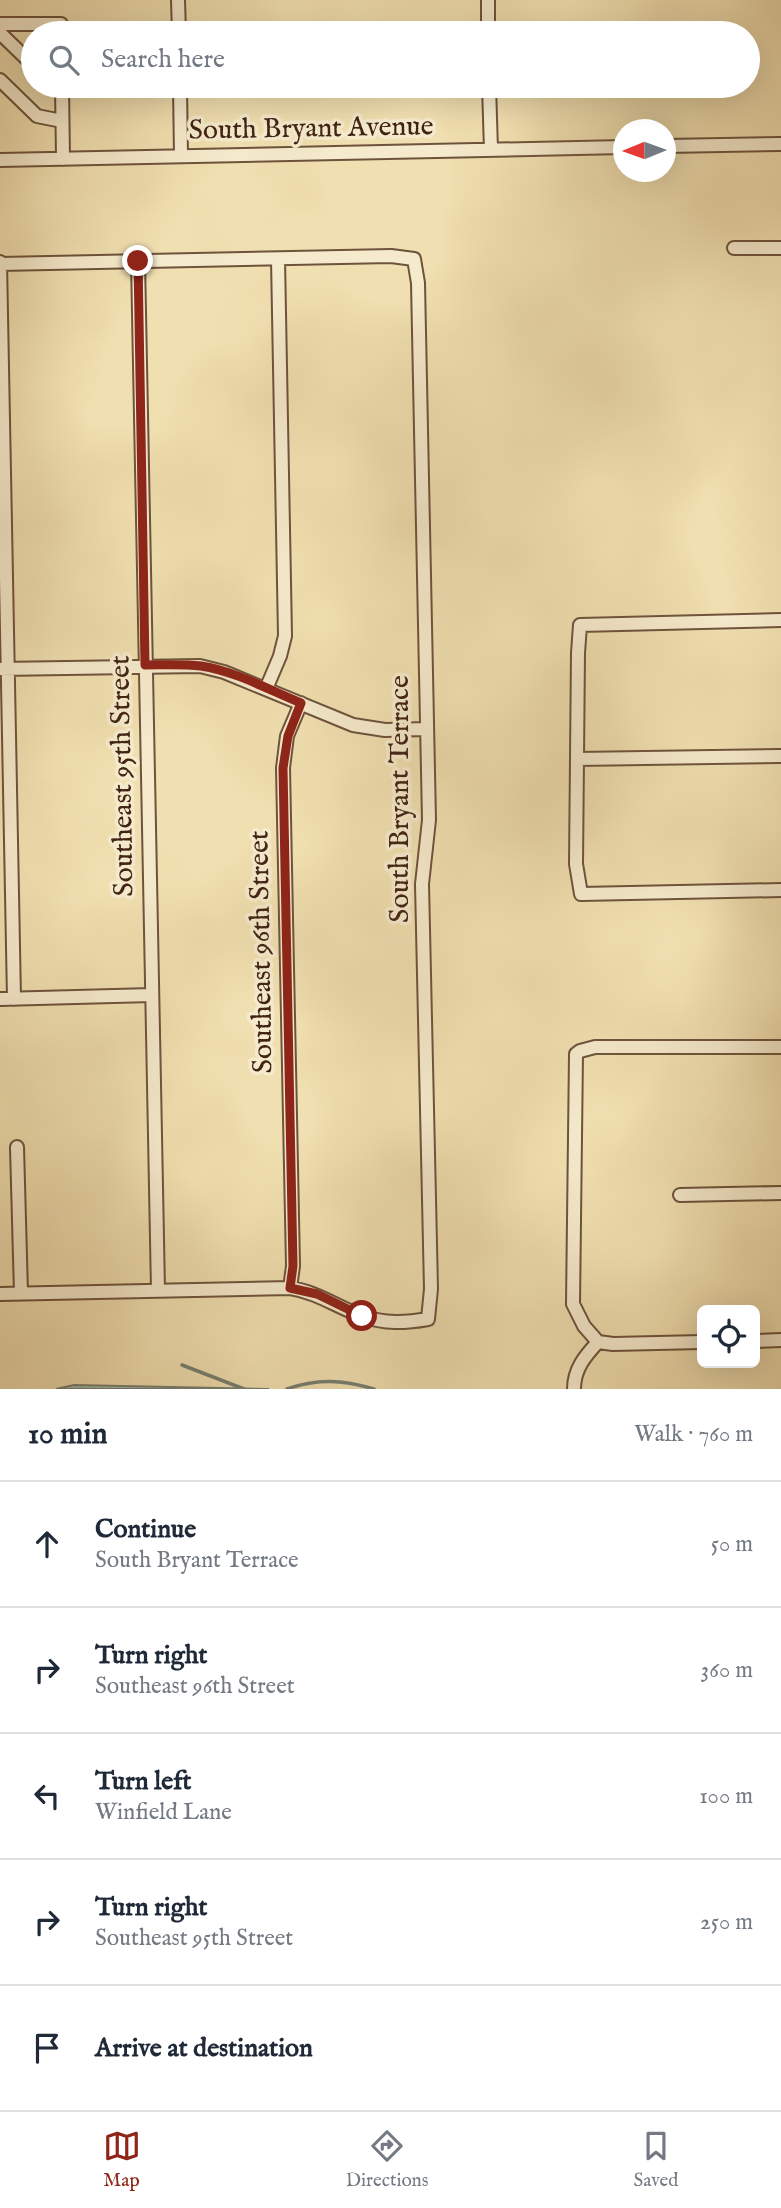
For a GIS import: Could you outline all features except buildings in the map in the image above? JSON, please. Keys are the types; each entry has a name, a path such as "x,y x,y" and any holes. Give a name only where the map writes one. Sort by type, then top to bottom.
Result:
{"street":[{"path":"178,0 179,21"},
{"path":"488,0 488,21"},
{"path":"0,24 21,24"},
{"path":"0,33 21,53"},
{"path":"0,80 37,116 62,121"},
{"path":"60,98 63,159"},
{"path":"180,98 181,156"},
{"path":"489,98 491,150"},
{"path":"676,146 781,144"},
{"name":"South Bryant Avenue","path":"0,160 613,147"},
{"path":"734,248 781,247"},
{"name":"South Bryant Terrace","path":"0,263 391,256 414,259 418,283 429,820 422,884 431,1262 428,1319 406,1323 375,1320 317,1294 290,1288 0,1294"},
{"path":"266,689 281,656 285,636 278,259"},
{"name":"Southeast 95th Street","path":"138,261 158,1290"},
{"path":"0,263 4,669 14,999"},
{"path":"781,620 580,625 576,864 581,894 781,890"},
{"path":"4,669 145,665 210,668 361,727 385,730 427,729"},
{"name":"Southeast 96th Street","path":"290,1288 293,1252 283,768 288,736 301,703"},
{"path":"577,759 781,756"},
{"path":"0,999 152,995"},
{"path":"697,1342 598,1342 584,1326 573,1304 576,1054 595,1047 781,1046"},
{"path":"18,1147 21,1293"},
{"path":"680,1195 781,1193"},
{"path":"760,1341 781,1340"},
{"path":"574,1389 574,1379 582,1360 598,1342"}],"water":[{"path":"74,1385 269,1389 56,1389"}],"waterway":[{"path":"182,1365 244,1389"},
{"path":"287,1389 309,1383 330,1382 374,1389"}],"route":[{"path":"138,261 145,665 200,666 224,671 301,703 283,758 293,1266 290,1288 317,1294 362,1316"}]}
